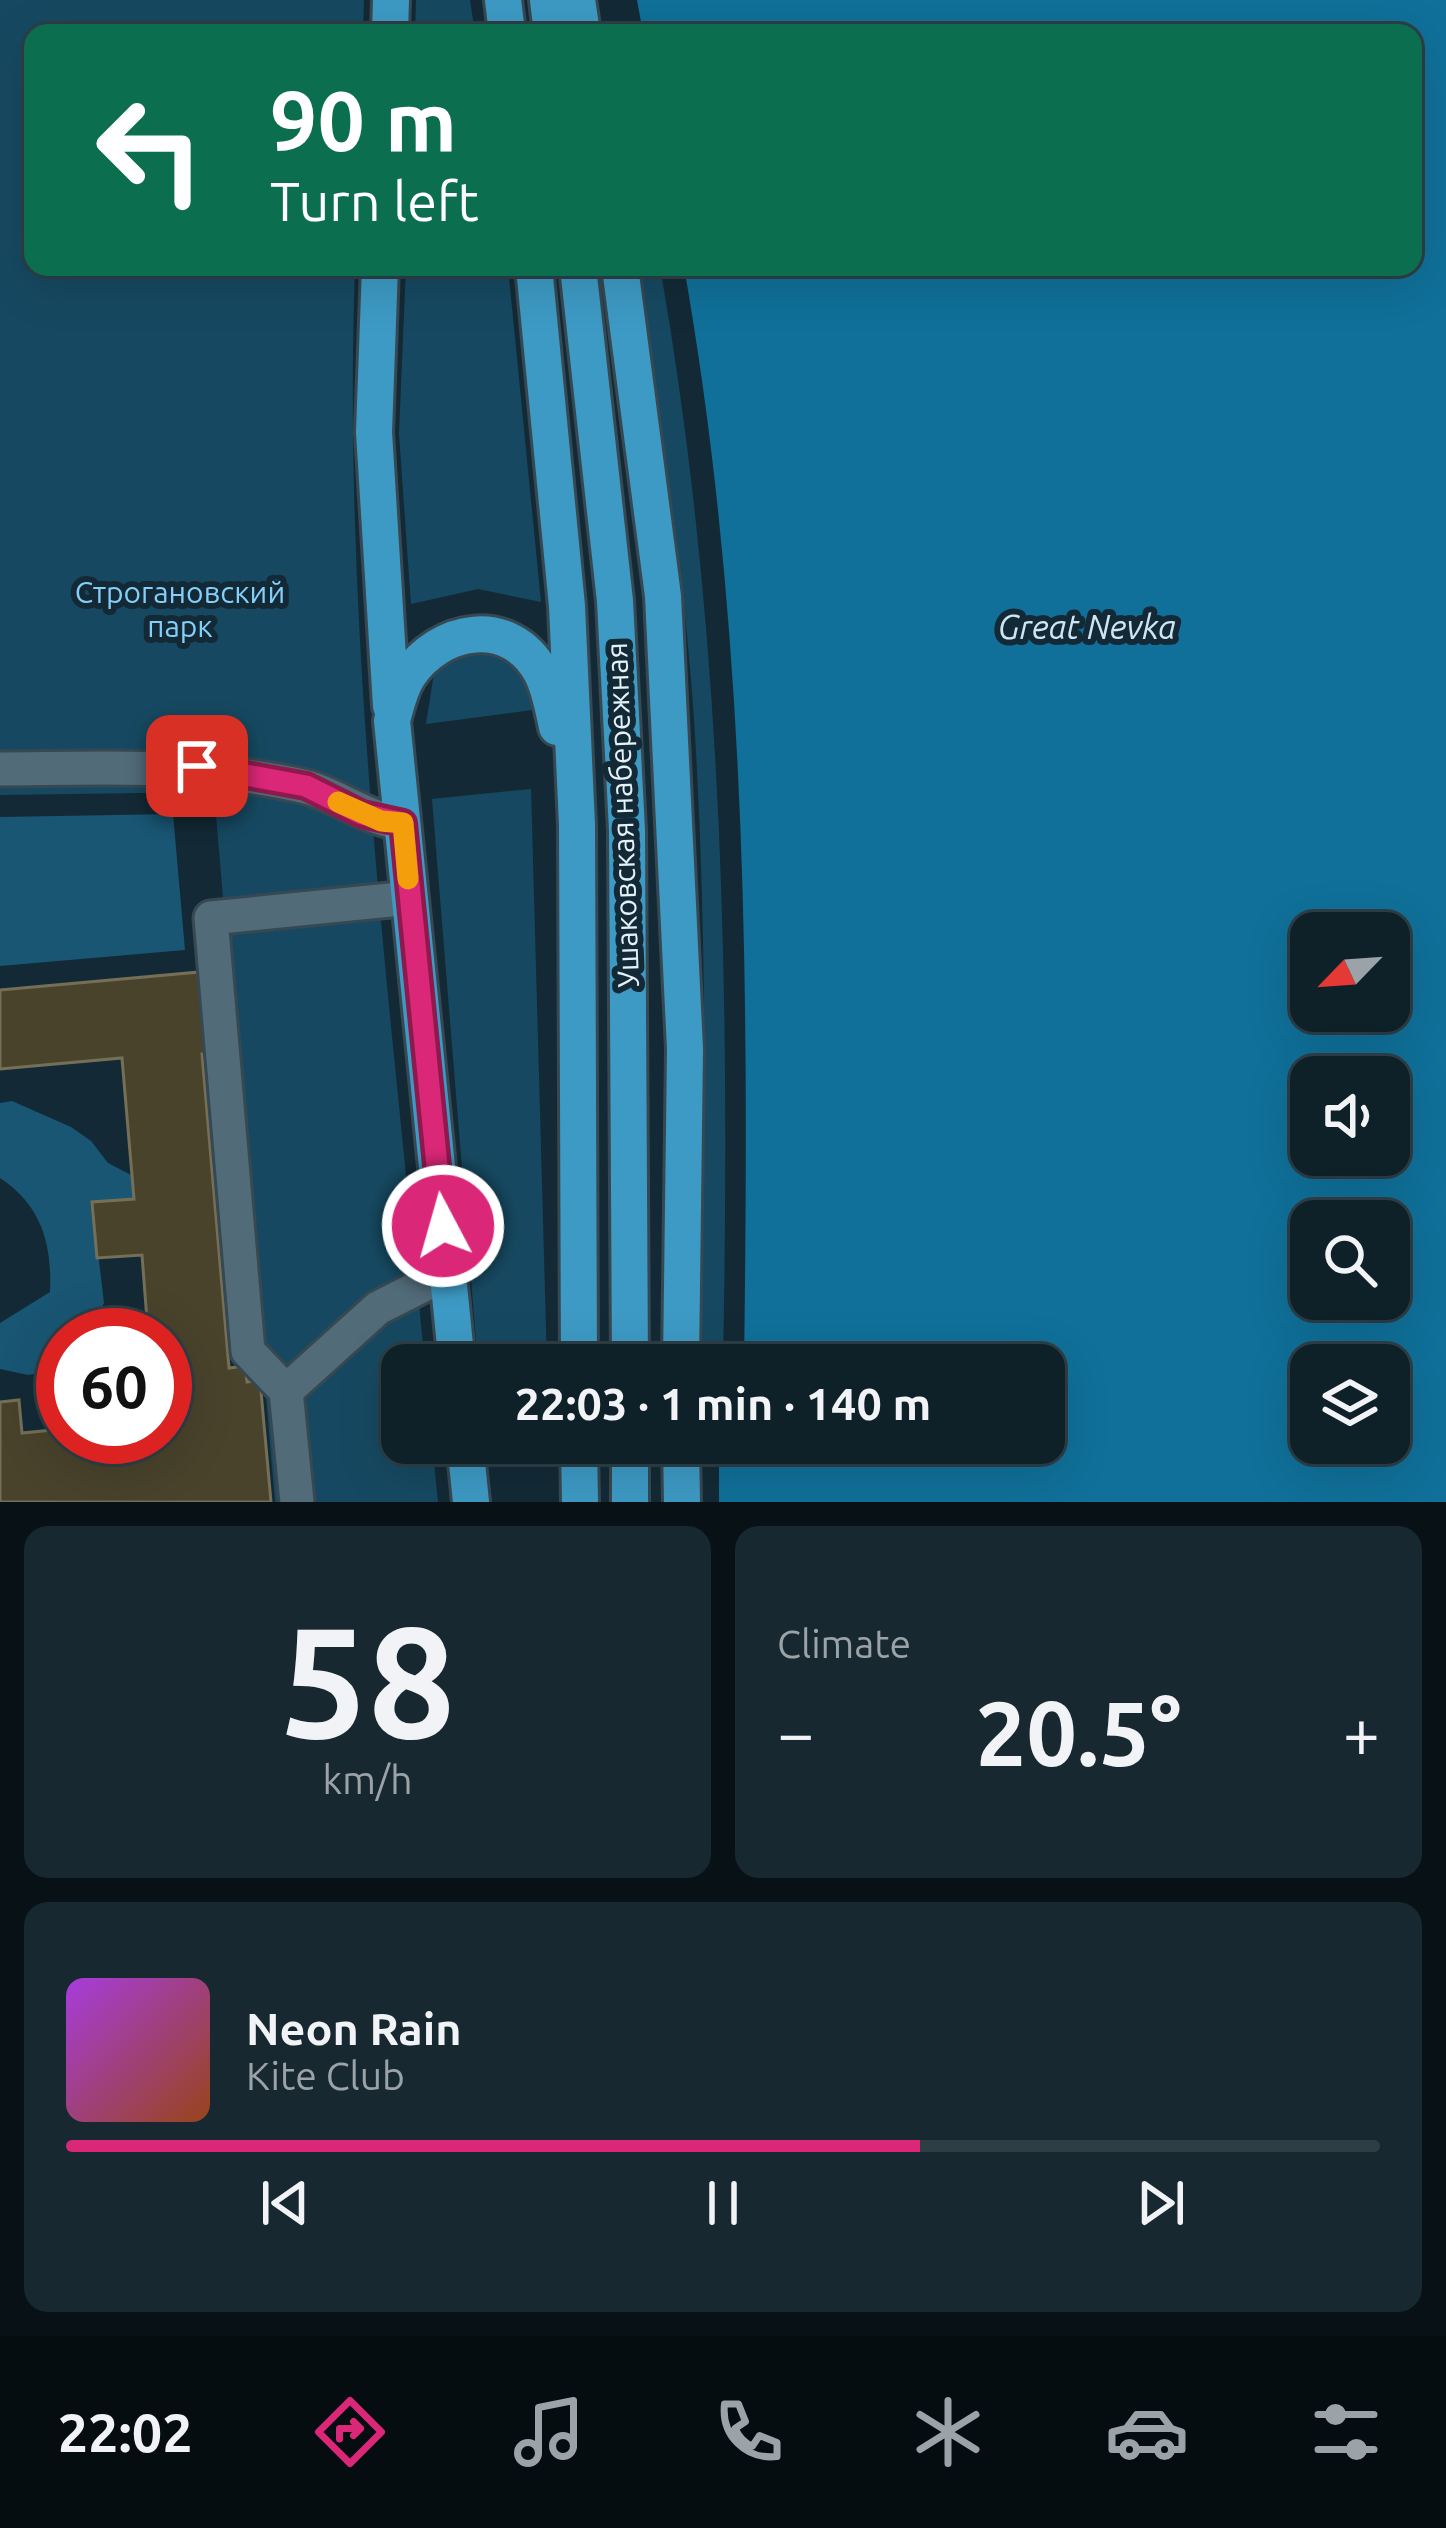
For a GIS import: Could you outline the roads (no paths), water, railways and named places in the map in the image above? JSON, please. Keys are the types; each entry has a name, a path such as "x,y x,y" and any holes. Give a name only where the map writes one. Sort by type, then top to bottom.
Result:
{"main road":[{"path":"380,276 374,432 392,721 455,1344"},
{"name":"Ушаковская набережная","path":"535,276 566,605 578,824 579,1344"},
{"name":"Ушаковская набережная","path":"579,276 615,601 626,807 630,1344"},
{"path":"621,276 663,596 685,1049 681,1344"},
{"name":"Ушаковская набережная","path":"392,721 408,675 440,644 484,632 507,640 540,670 550,694 578,824"},
{"path":"467,1464 471,1502"},
{"path":"579,1464 580,1502"},
{"path":"630,1464 630,1502"},
{"path":"681,1464 682,1502"}],"lane":[{"path":"0,769 197,766 306,786 362,814 403,823"},
{"path":"298,1502 286,1390 248,1351 211,918 410,898"},
{"path":"286,1390 378,1308 447,1273"}],"water":[{"name":"Great Nevka","path":"637,0 1446,0 1446,1502 719,1502 719,1464 1065,1464 1065,1344 744,1344 744,952 740,814 721,540 685,276 1422,276 1422,24 641,24"}],"park label":[{"name":"Строгановский парк","path":"180,609"}]}
